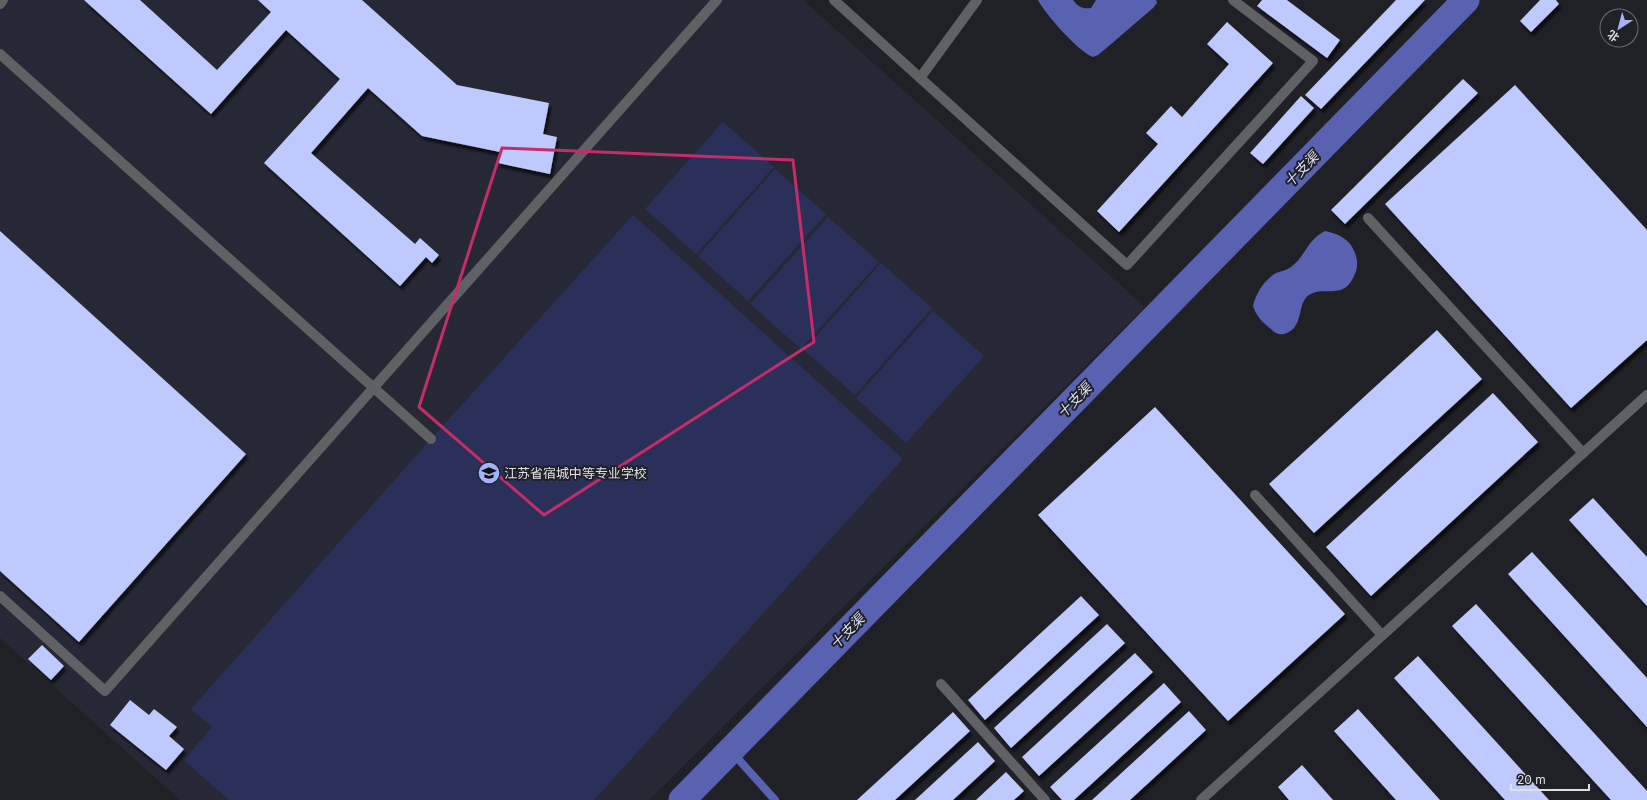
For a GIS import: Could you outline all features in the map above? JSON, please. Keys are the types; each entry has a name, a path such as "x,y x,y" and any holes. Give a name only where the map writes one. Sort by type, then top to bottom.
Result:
{"lane":[{"path":"0,4 4,0"},
{"path":"0,596 105,690 717,0"},
{"path":"834,0 1127,265 1313,61 1233,0"},
{"path":"920,78 977,0"},
{"path":"0,54 431,439"},
{"path":"1368,218 1583,453"},
{"path":"1201,800 1647,395"},
{"path":"1255,495 1382,635"},
{"path":"941,684 1045,800"}],"highlighted area":[{"path":"502,148 793,160 814,342 544,515 419,407"}],"shaded area":[{"name":"江苏省宿城中等专业学校","path":"0,0 803,0 1145,307 649,800 180,800 0,638"},
{"path":"1038,0 1073,0 1083,8 1091,8 1096,0 1156,0 1157,3 1110,45 1098,55 1093,57 1079,48 1063,32"},
{"path":"723,122 774,167 696,254 645,209"},
{"path":"775,169 826,214 748,301 698,256"},
{"path":"633,215 903,459 594,800 229,800 184,760 212,727 191,709"},
{"path":"828,217 879,262 801,349 750,304"},
{"path":"1325,231 1343,238 1353,248 1357,262 1354,276 1350,284 1344,288 1333,291 1315,292 1309,295 1305,299 1295,327 1291,331 1284,334 1275,333 1263,322 1254,310 1253,306 1256,296 1264,283 1276,273 1286,270 1296,263 1314,239"},
{"path":"881,263 932,308 855,395 804,350"},
{"path":"933,311 984,356 906,443 856,398"}],"building":[{"path":"84,0 140,0 217,70 271,12 258,0 362,0 457,85 549,103 543,134 557,137 550,174 498,163 500,152 422,136 368,88 311,153 415,244 420,238 439,255 432,263 426,257 400,286 264,163 340,79 286,30 211,114"},
{"path":"1262,0 1287,0 1340,40 1327,58 1257,6"},
{"path":"1396,0 1425,0 1321,109 1305,95"},
{"path":"1540,0 1556,0 1559,4 1531,32 1520,21"},
{"path":"1227,22 1273,63 1119,232 1097,211 1158,144 1146,133 1171,106 1182,117 1229,64 1207,44"},
{"path":"1463,79 1478,93 1345,224 1331,210"},
{"path":"1515,85 1647,230 1647,340 1571,408 1385,204"},
{"path":"1301,96 1314,108 1263,164 1250,153"},
{"path":"0,231 246,454 79,642 0,571"},
{"path":"1437,330 1482,379 1314,533 1269,484"},
{"path":"1493,393 1538,442 1371,596 1326,547"},
{"path":"1155,407 1345,614 1228,721 1038,515"},
{"path":"1593,498 1647,557 1647,606 1569,520"},
{"path":"1532,552 1647,678 1647,727 1508,574"},
{"path":"1081,596 1099,615 985,720 968,700"},
{"path":"1476,604 1647,791 1647,800 1611,800 1452,626"},
{"path":"1107,624 1125,643 1011,748 994,728"},
{"path":"42,645 64,666 51,680 28,659"},
{"path":"1135,653 1153,672 1039,776 1022,757"},
{"path":"1418,656 1549,800 1505,800 1394,678"},
{"path":"1164,683 1181,702 1074,800 1062,800 1050,787"},
{"path":"130,700 149,715 154,709 177,727 169,736 184,749 166,770 110,725"},
{"path":"1358,709 1440,800 1396,800 1334,731"},
{"path":"1189,711 1206,730 1130,800 1092,800"},
{"path":"953,712 970,731 895,800 857,800"},
{"path":"978,742 995,761 953,800 915,800"},
{"path":"1302,765 1333,800 1289,800 1278,787"},
{"path":"1006,772 1024,791 1014,800 976,800"}],"waterway":[{"name":"十支渠","path":"682,800 1466,0"},
{"path":"731,751 775,800"}],"place":[{"name":"江苏省宿城中等专业学校","path":"489,473"}]}
